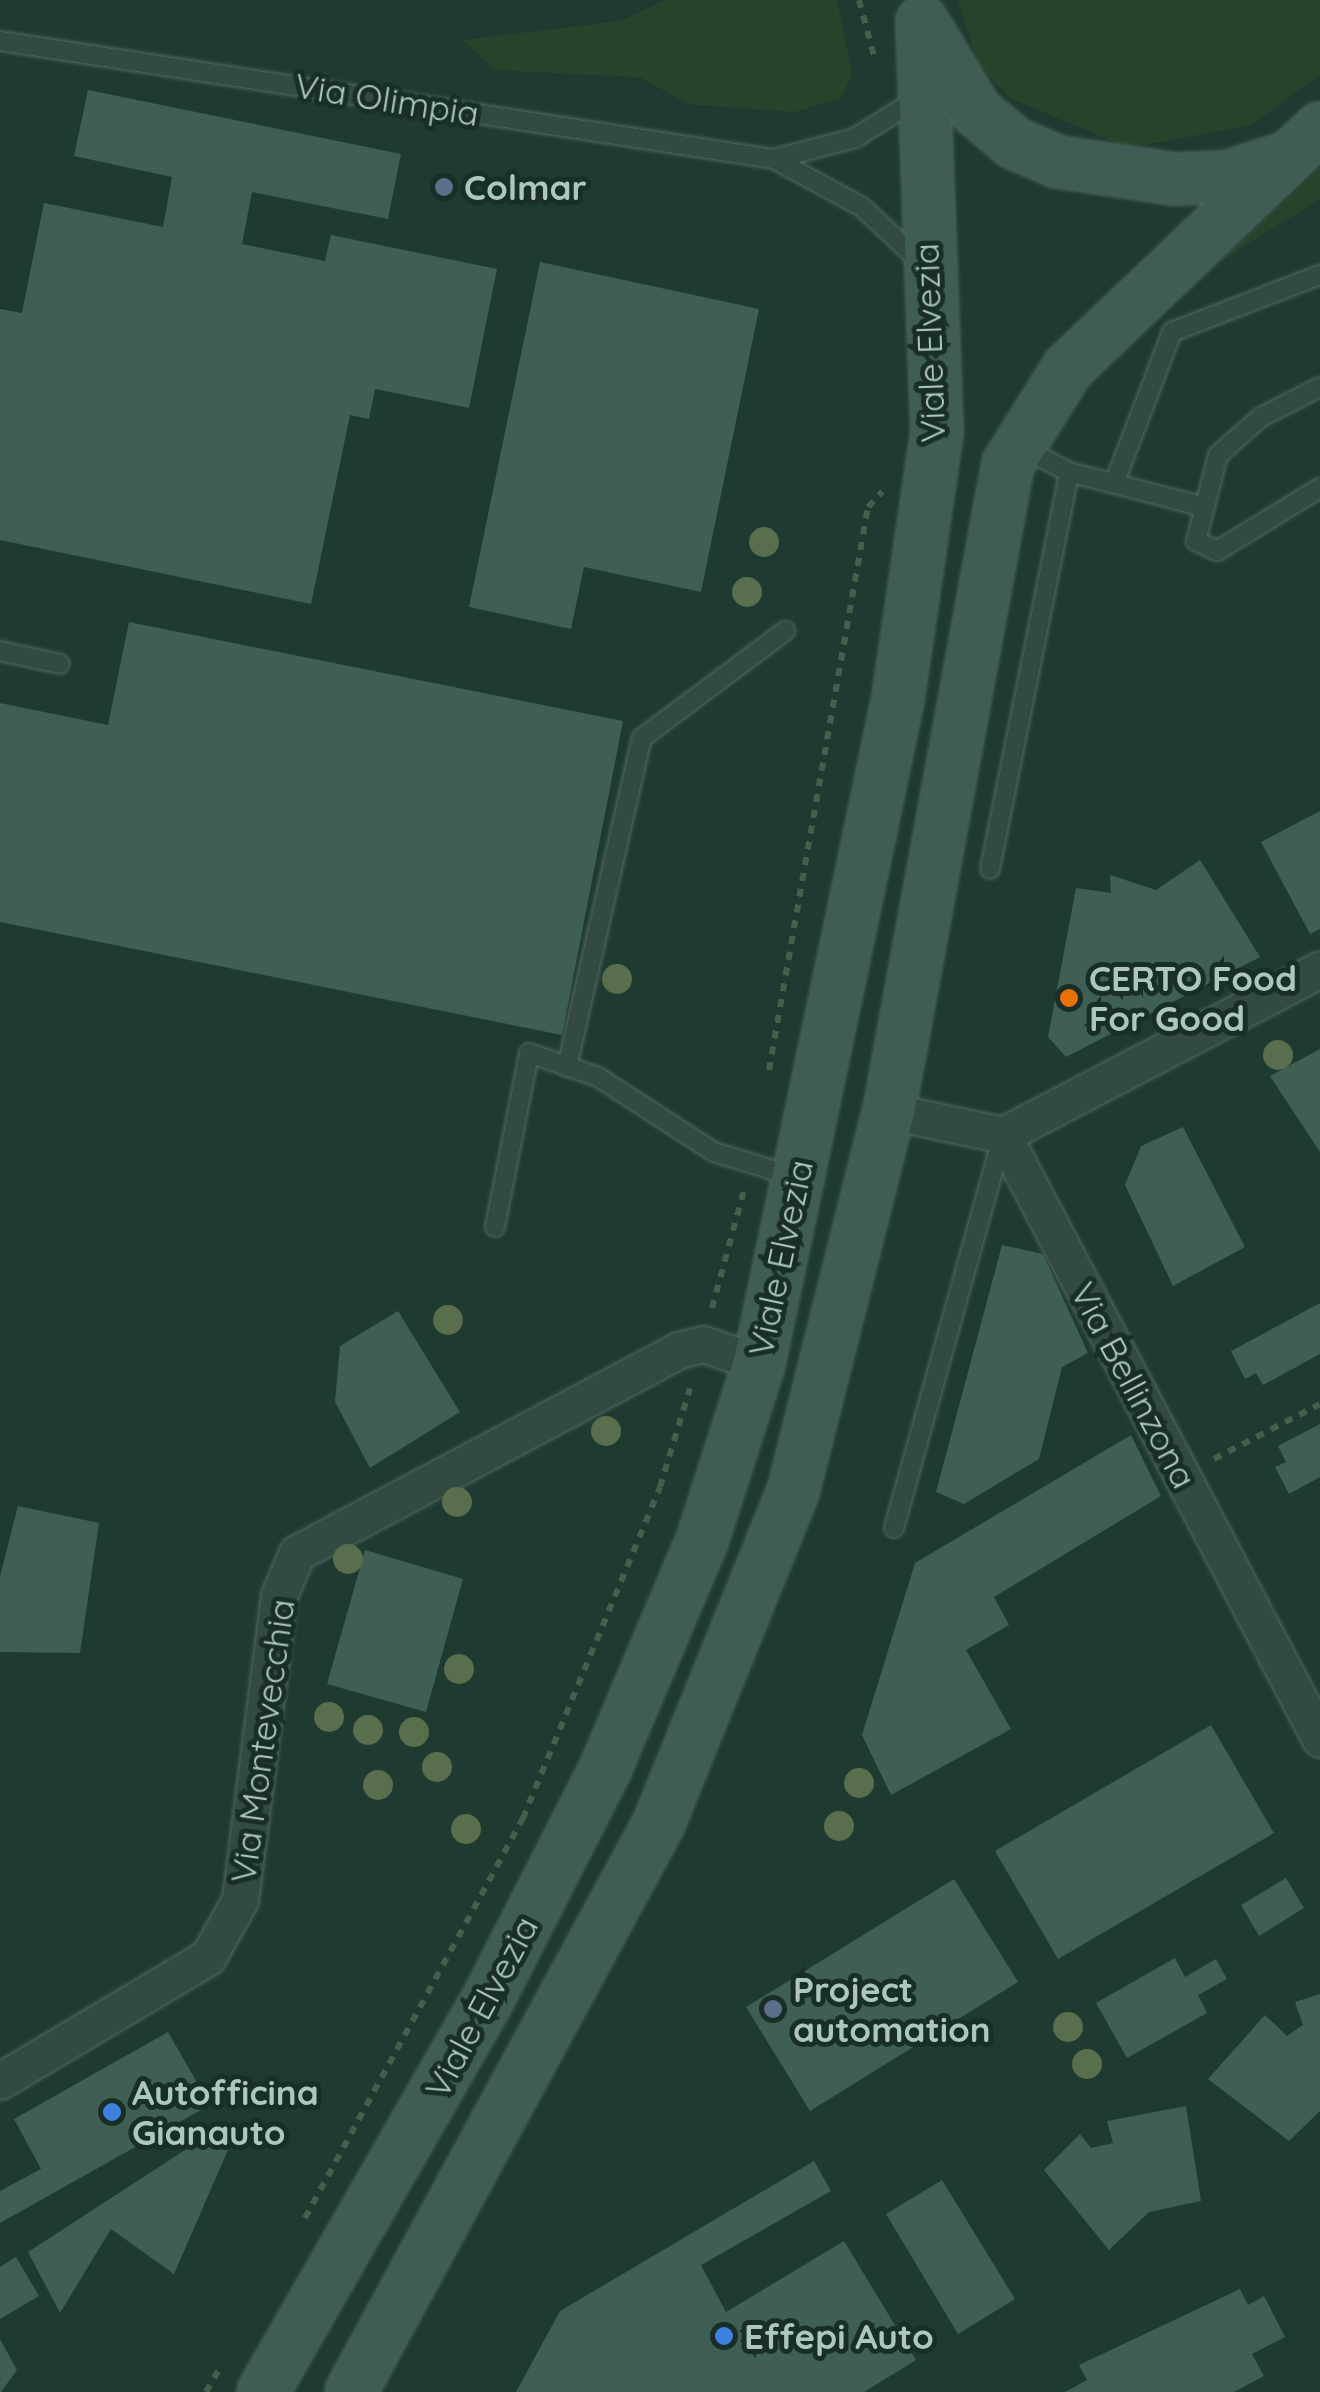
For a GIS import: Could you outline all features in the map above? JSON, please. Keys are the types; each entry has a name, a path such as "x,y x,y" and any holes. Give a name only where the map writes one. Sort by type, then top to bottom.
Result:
{"main road":[{"name":"Viale Elvezia","path":"263,2392 486,2003 606,1768 702,1541 758,1363 774,1172 898,699 937,432 926,268 919,10"},
{"name":"Viale Elvezia","path":"919,10 976,111 1014,143 1058,162 1175,180 1301,143"},
{"name":"Viale Elvezia","path":"351,2392 650,1840 715,1696 793,1492 889,1111 997,517 1020,446 1068,368 1263,190 1301,143"}],"street":[{"path":"889,1111 1002,1135 1320,969"},
{"name":"Via Bellinzona","path":"1002,1135 1320,1739"},
{"path":"703,1344 758,1363"},
{"name":"Via Montevecchia","path":"0,2080 208,1956 240,1900 279,1596 297,1553 703,1344"}],"lane":[{"name":"Via Olimpia","path":"0,42 774,159 862,207 926,268"},
{"name":"Via Olimpia","path":"774,159 855,138 920,98"},
{"path":"1114,484 1172,332 1320,275"},
{"path":"1320,387 1261,417 1218,455 1200,506 1196,541 1217,550 1320,488"},
{"path":"1020,446 1069,472 1200,506"},
{"path":"990,869 1069,472"},
{"path":"568,1066 642,738 785,631"},
{"path":"0,651 60,664"},
{"path":"496,1227 529,1053 568,1066 774,1172"},
{"path":"894,1528 1002,1135"}],"path":[{"path":"767,1082 868,507 891,482"},
{"path":"297,2232 522,1818 660,1487 703,1344 774,1172"},
{"path":"1182,1476 1320,1404"},
{"path":"206,2392 223,2362"}],"green space":[{"path":"665,0 837,0 852,74 841,98 794,112 688,104 640,77 495,70 463,40 621,21"},
{"path":"957,0 1320,0 1320,75 1251,125 1129,148 1010,98 979,65"},
{"path":"1320,168 1320,199 1218,263"}],"building":[{"path":"88,90 401,154 388,219 252,192 242,244 325,261 331,235 497,269 469,408 375,389 369,419 350,415 311,604 0,540 0,309 22,313 44,203 163,227 172,177 74,156"},
{"path":"540,262 759,309 701,592 584,567 571,629 469,607"},
{"path":"129,622 623,721 562,1035 0,922 0,703 108,725"},
{"path":"1320,811 1320,929 1310,934 1261,842"},
{"path":"1200,860 1260,957 1066,1057 1048,1037 1076,888 1111,893 1110,875 1156,890"},
{"path":"1320,1049 1320,1152 1270,1076"},
{"path":"1183,1127 1245,1247 1173,1286 1125,1185 1141,1146"},
{"path":"1002,1245 1043,1254 1088,1353 1062,1367 1039,1459 964,1504 936,1492"},
{"path":"1320,1303 1320,1354 1263,1385 1256,1373 1245,1379 1231,1351"},
{"path":"398,1311 460,1412 370,1468 335,1402 340,1346"},
{"path":"1320,1424 1320,1477 1289,1494 1275,1467 1286,1462 1278,1446"},
{"path":"1131,1435 1161,1496 994,1597 1009,1625 966,1650 1011,1729 891,1795 862,1735 915,1563"},
{"path":"18,1506 99,1523 80,1653 0,1652 0,1576"},
{"path":"365,1550 463,1579 426,1712 327,1684"},
{"path":"1211,1725 1274,1833 1058,1959 995,1851"},
{"path":"1286,1878 1304,1908 1259,1936 1241,1905"},
{"path":"954,1879 1018,1982 810,2111 746,2007"},
{"path":"1175,1958 1185,1977 1216,1959 1227,1979 1198,1995 1207,2013 1127,2058 1096,2003"},
{"path":"1320,1994 1320,2111 1289,2141 1208,2079 1265,2015 1287,2036 1303,2025 1295,2002"},
{"name":"Autofficina Gianauto","path":"168,2032 210,2105 0,2223 0,2191 41,2169 14,2119"},
{"path":"1186,2106 1201,2201 1149,2212 1109,2250 1044,2170 1080,2134 1091,2148 1113,2143 1107,2121"},
{"path":"222,2126 234,2136 174,2274 111,2229 60,2313 28,2252"},
{"name":"Effepi Auto","path":"814,2161 831,2191 701,2265 726,2312 844,2241 916,2360 864,2392 516,2392 560,2311"},
{"path":"942,2180 1015,2299 958,2334 886,2214"},
{"path":"16,2257 39,2296 0,2319 0,2267"},
{"path":"1240,2289 1248,2305 1264,2296 1285,2337 1252,2354 1264,2376 1234,2392 1065,2392 1087,2380 1079,2365"},
{"path":"0,2339 17,2370 1,2392 0,2392"}],"place":[{"name":"Colmar","path":"444,187"},
{"name":"CERTO Food For Good","path":"1069,998"},
{"name":"Project automation","path":"773,2009"},
{"name":"Autofficina Gianauto","path":"112,2112"},
{"name":"Effepi Auto","path":"724,2336"}]}
